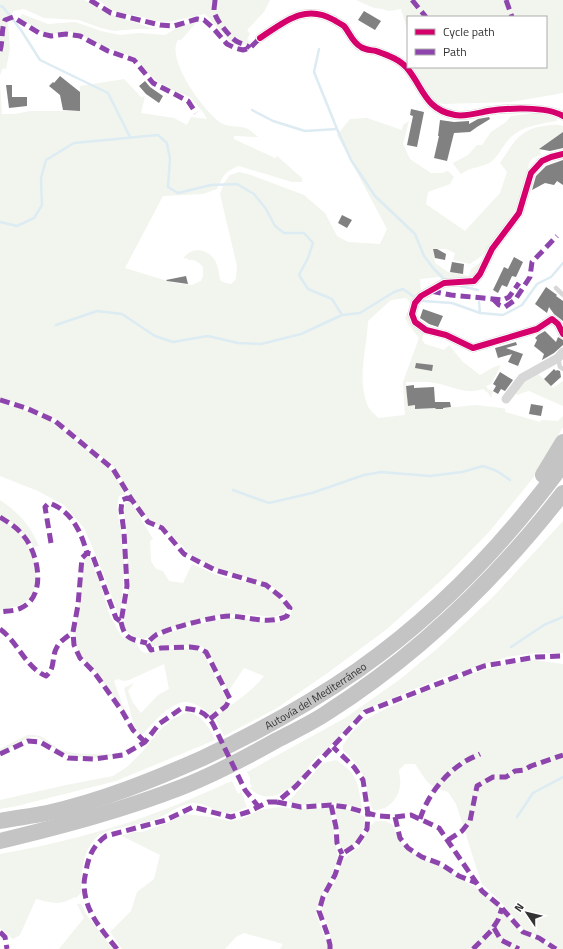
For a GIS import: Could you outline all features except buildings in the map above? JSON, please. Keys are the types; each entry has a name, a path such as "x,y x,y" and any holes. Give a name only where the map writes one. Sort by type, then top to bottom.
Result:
{"highway":[{"path":"488,556 503,527 525,501 563,442"},
{"name":"Autovía del Mediterráneo","path":"0,821 48,812 113,794 178,769 240,740 314,699 358,670 419,622 448,596 488,556 518,522 563,464"},
{"name":"Autovía del Mediterráneo","path":"0,841 117,810 183,787 249,756 327,713 386,672 416,648 454,614 499,569 538,526 563,493"},
{"path":"480,588 504,575 563,510"}],"street":[{"path":"260,38 280,24 305,12 321,14 344,26 353,40 362,48 387,54 402,63 408,69 426,98 440,109 456,115 501,109 520,109 542,110 559,113 563,116"},
{"path":"563,154 551,157 542,162 531,173 519,213 492,250 480,274 474,281 444,283 421,296 415,303 412,314 415,322 426,330 446,335 472,348 537,329 552,319 558,324 563,334"},
{"path":"506,399 522,378 560,355"}],"lane":[{"path":"556,288 563,295"},
{"path":"560,355 560,367 563,369"}],"shaded area":[{"path":"0,0 84,0 110,14 151,28 163,29 114,31 79,20 44,18 24,9 13,11 8,23 10,49 6,69 3,68 0,75"},
{"path":"98,0 270,0 264,12 247,30 250,34 247,39 251,43 239,46 232,43 205,14 168,22 156,21 112,10"},
{"path":"356,0 563,0 563,93 511,102 437,103 429,94 414,68 547,68 547,16 407,16 407,29 401,9 389,11 374,8"},
{"path":"22,14 48,24 75,22 101,31 120,35 139,33 165,35 192,22 197,22 181,40 178,40 175,49 177,60 182,72 197,97 214,117 224,125 245,128 258,137 234,136 234,139 275,158 277,156 302,178 302,182 292,182 239,166 225,174 217,189 203,194 163,196 125,268 174,283 192,285 201,281 203,276 203,267 195,261 188,260 187,258 183,259 190,252 198,250 211,255 214,259 220,280 231,284 236,279 237,266 220,194 224,183 230,175 239,172 304,195 325,213 337,236 348,242 380,244 387,229 337,135 350,119 367,118 402,130 403,125 409,121 403,144 410,159 431,173 442,173 448,171 454,177 450,184 428,192 426,204 465,231 500,193 507,172 500,163 518,138 528,130 535,128 554,125 563,126 563,132 540,148 541,155 533,158 529,163 528,171 515,209 490,250 470,264 453,260 455,253 446,249 433,249 435,263 448,272 469,276 471,269 485,259 472,279 443,280 439,277 420,279 421,292 411,303 406,298 391,300 368,321 363,362 363,383 364,394 368,406 378,418 405,415 403,382 419,338 408,324 405,317 408,312 411,319 424,333 422,340 425,344 444,350 449,345 463,362 480,375 494,367 500,365 500,367 491,384 486,386 488,389 493,391 491,398 483,389 476,391 464,391 432,382 406,382 408,406 415,405 415,409 436,409 476,405 502,408 505,409 505,412 540,422 541,420 558,421 563,416 563,427 533,478 489,532 446,576 387,629 329,672 277,708 224,736 215,718 247,693 264,676 244,668 228,692 208,651 199,645 150,646 149,644 156,638 166,634 196,625 228,618 243,618 268,623 282,622 290,616 293,608 279,591 268,584 216,569 189,553 165,528 150,522 133,500 115,468 56,419 26,406 0,399 0,84 2,114 16,114 29,111 80,111 80,86 124,79 141,97 145,96 141,113 174,118 187,125 191,117 207,119 190,97 167,88 152,77 134,57 101,45 74,32 65,31 54,34 43,32 21,19 20,17"},
{"path":"536,113 557,118 557,121 527,127 516,133 509,139 495,158 485,165 465,171 461,174 454,165 453,163 468,155 477,145 482,145 491,132 506,122 511,116"},
{"path":"537,373 553,388 563,381 563,406 529,391 518,395 515,393 524,381"},
{"path":"0,403 53,421 112,471 126,494 119,496 118,501 118,516 124,555 120,614 117,611 99,562 84,528 64,505 38,491 0,476"},
{"path":"0,500 23,520 32,532 39,546 34,547 18,529 0,515"},
{"path":"131,502 153,539 150,541 151,561 156,569 163,571 169,581 183,583 192,564 223,577 268,589 281,600 287,608 283,614 273,617 229,614 199,620 168,629 144,639 135,637 126,631 124,624 128,586 127,534 124,512 125,503"},
{"path":"0,519 16,531 28,545 33,553 37,572 35,587 30,597 20,605 0,610"},
{"path":"563,521 563,653 536,653 507,657 441,678 364,710 352,721 331,746 312,762 300,780 294,785 282,793 269,796 262,796 250,788 252,786 250,784 250,778 247,772 345,718 399,680 438,648 493,597"},
{"path":"87,555 89,556 100,583 110,616 122,637 136,642 138,647 146,653 177,648 194,650 203,653 227,700 220,708 211,714 192,703 179,703 167,710 143,734 140,734 134,726 124,688 134,683 128,691 133,703 141,713 158,695 169,689 164,664 129,680 123,681 118,679 114,681 126,715 95,671 82,657 77,648 75,631 85,558"},
{"path":"534,660 563,664 563,949 558,949 545,939 525,931 501,902 482,884 456,804 448,792 431,785 415,764 405,764 399,770 400,786 397,796 387,807 373,810 368,800 366,781 358,766 343,750 343,745 352,732 363,721 385,709 458,678 495,667"},
{"path":"188,712 202,719 215,740 116,781 0,809 0,800 113,776 127,767 143,751 158,732 173,719"},
{"path":"27,735 41,736 54,746 69,752 115,754 132,747 113,756 94,758 76,757 61,752 37,737 30,737 0,753 0,749"},
{"path":"336,760 349,770 356,780 362,808 331,802 304,805 288,802 323,763"},
{"path":"232,781 238,794 241,792 247,807 235,812 227,813 201,804 192,803 182,806 153,820 108,831 100,835 88,848 83,866 81,893 76,898 75,897 60,903 36,899 20,935 13,939 0,928 0,854 56,843 111,828 169,808"},
{"path":"279,807 301,809 330,808 338,857 332,877 319,901 316,914 328,945 328,949 280,949 283,944 244,933 236,937 225,949 122,949 110,932 131,911 137,892 154,879 160,855 122,836 133,832 142,832 167,823 185,814 230,821 242,819 260,810"},
{"path":"334,808 347,809 365,817 359,838 352,846 347,848 341,848 339,843 339,827"},
{"path":"376,821 385,821 393,825 399,840 407,850 438,865 473,886 498,905 522,934 548,944 553,949 332,949 328,925 323,915 322,907 325,898 337,878 338,870 344,859 360,846 370,826"},
{"path":"77,904 81,904 86,914 113,949 59,949 84,918"}],"waterway":[{"path":"0,6 3,7 21,30 40,60 108,93 130,137"},
{"path":"319,49 314,72 351,160 375,196 415,234 424,256 446,281"},
{"path":"252,110 273,121 305,131 337,129"},
{"path":"0,222 17,226 34,218 42,205 41,178 46,160 74,143 158,135 167,143 170,159 168,187 178,193 211,185 237,184 254,194 266,209 275,226 284,233 304,233 313,243 308,258 299,275 308,289 332,299 342,315"},
{"path":"423,301 452,303 480,313 503,315 522,305 537,284 551,277 563,263"},
{"path":"460,286 478,290"},
{"path":"56,325 97,311 122,314 155,336 173,342 208,336 238,343 261,344 301,334 342,315 360,313 394,292 403,289 413,296"},
{"path":"479,302 480,313"},
{"path":"233,490 269,503 312,493 364,475 381,472 430,476 462,472 483,466 497,471 510,480"},
{"path":"511,647 544,625 563,617"},
{"path":"517,817 533,793 563,777"}],"marked path":[{"path":"90,0 111,13 160,25 174,26 197,19 204,20 227,44 243,50 250,48 260,38"},
{"path":"215,0 214,10 216,18 222,27 236,41 250,48"},
{"path":"412,0 425,16"},
{"path":"506,0 512,16"},
{"path":"0,51 5,20 13,17 39,33 51,36 66,34 80,36 108,51 134,60 153,83 188,101 196,113"},
{"path":"493,299 499,305 505,307 515,300 530,277 532,262 557,236"},
{"path":"431,291 451,295 503,300 509,297 519,283"},
{"path":"0,400 26,408 55,421 113,469 132,500 148,522 162,528 184,554 215,570 266,585 281,597 290,608 287,616 273,620 259,620 230,616 203,620 163,632 156,635 147,643 151,650 161,648 190,647 198,648 206,652 230,699 226,706 210,719"},
{"path":"132,500 127,498 122,500 121,510 124,532 127,586 121,622 116,618 92,554 87,553 82,558 78,605 73,632 74,645 80,658 94,672 122,711 133,730 145,742"},
{"path":"51,543 45,507 49,503 64,511 70,517 82,537 87,553"},
{"path":"0,517 17,529 28,542 36,562 38,573 35,594 29,602 19,609 0,612"},
{"path":"121,622 127,636 137,641 147,643"},
{"path":"0,629 12,641 32,667 46,676 51,670 55,651 58,645 73,632"},
{"path":"117,949 95,920 87,904 84,885 91,853 99,842 106,836 166,820 193,807 231,817 248,812 268,802 277,802 296,786 365,712 484,666 536,657 563,656"},
{"path":"0,754 28,741 40,742 68,758 94,759 123,755 145,742 159,724 182,708 192,709 203,713 210,719 245,790 258,806"},
{"path":"330,949 327,933 319,911 323,897 335,875 342,854 356,845 367,829 368,814 363,780 354,767 333,747"},
{"path":"420,819 431,795 442,781 454,769 480,754"},
{"path":"448,840 462,831 470,821 477,786 493,777 506,777 515,771 524,770 531,766 563,755"},
{"path":"277,802 301,807 331,805 346,807 378,816 395,817 411,815 439,828 482,891 500,906 523,932 539,938 556,949"},
{"path":"331,805 336,827 337,843 342,854"},
{"path":"395,817 400,838 408,848 422,857 441,864 459,876 477,883"},
{"path":"473,949 491,931 498,920 502,908"},
{"path":"494,928 501,940 519,949"},
{"path":"0,932 5,937 7,949"}],"cycle path":[{"path":"260,38 286,21 295,17 314,13 323,15 344,26 355,43 358,45 389,56 404,65 431,103 445,112 463,116 496,110 537,109 563,116"},
{"path":"563,154 542,161 531,173 519,213 492,249 480,274 474,281 444,283 421,296 415,303 412,314 415,322 426,330 446,335 473,348 537,329 552,319 558,324 563,334"}]}
